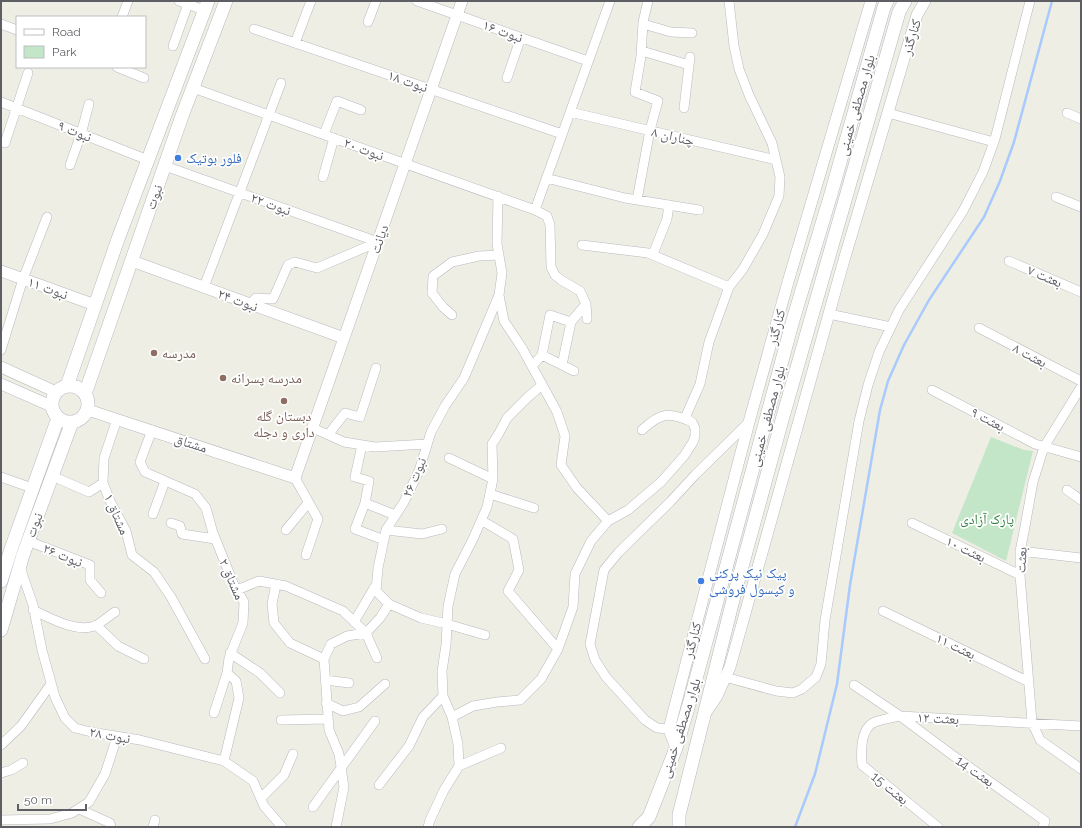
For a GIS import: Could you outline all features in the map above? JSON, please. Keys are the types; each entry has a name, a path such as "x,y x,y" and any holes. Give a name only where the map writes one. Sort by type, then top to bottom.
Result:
{"main road":[{"name":"نبوت","path":"85,394 165,166 226,1"},
{"name":"بلوار مصطفی خمینی","path":"639,827 650,822 676,748 793,320 887,1"},
{"name":"بلوار مصطفی خمینی","path":"677,826 734,596 782,420 897,20 905,1"},
{"name":"نبوت","path":"61,389 95,305 206,6"},
{"path":"148,160 165,166"},
{"path":"76,386 85,394 89,402 88,410 79,420 64,422 53,412 51,406 52,398 61,389 76,386"},
{"name":"نبوت","path":"1,582 4,562 58,418"},
{"name":"نبوت","path":"1,630 28,541 72,422"},
{"path":"53,431 66,435"}],"street":[{"path":"122,16 128,1"},
{"path":"295,43 311,1"},
{"path":"368,22 376,1"},
{"name":"نبوت ۱۶","path":"417,1 588,61"},
{"name":"دیانت","path":"295,478 462,1"},
{"path":"587,319 586,304 580,291 555,275 552,267 550,225 547,216 535,210 610,1"},
{"path":"637,200 650,130 658,101 635,92 642,51 643,24 648,1"},
{"path":"685,418 700,384 709,342 729,287 743,269 763,234 779,196 780,177 772,143 749,95 739,69 734,46 729,1"},
{"name":"کنارگذر","path":"669,729 749,422 788,282 871,1"},
{"name":"کنارگذر","path":"704,715 717,696 730,667 828,314 918,15 925,1"},
{"path":"725,677 776,691 794,693 802,689 816,677 821,664 825,620 859,421 868,385 879,352 899,310 963,211 983,172 994,142 1030,1"},
{"path":"173,46 183,3 206,6"},
{"path":"1,24 16,30"},
{"path":"643,24 671,32 692,33"},
{"name":"نبوت ۱۸","path":"254,29 562,134"},
{"path":"507,78 521,37"},
{"path":"642,51 689,61 684,108"},
{"path":"119,68 144,78"},
{"path":"5,143 28,73"},
{"path":"204,287 281,83"},
{"name":"نبوت ۲۰","path":"193,88 535,210"},
{"path":"324,134 337,101 361,110"},
{"name":"نبوت ۹","path":"1,102 148,160"},
{"path":"70,165 81,134 89,104"},
{"name":"چناران ۸","path":"570,112 776,160"},
{"path":"888,113 994,142"},
{"path":"1068,113 1081,119"},
{"path":"323,177 334,138"},
{"name":"نبوت ۲۲","path":"165,166 378,242"},
{"path":"546,178 625,198 699,210"},
{"path":"498,196 497,244 502,273 499,295 504,321 532,366 557,412 566,436 561,466 577,488 608,521"},
{"path":"1056,197 1081,208"},
{"path":"653,254 667,219 669,205"},
{"path":"1,350 23,279 47,217"},
{"path":"250,304 256,298 274,299 288,265 295,262 317,268 378,242"},
{"path":"582,245 648,252 729,287"},
{"path":"452,315 443,307 432,293 433,276 452,262 478,256 499,255"},
{"name":"نبوت ۲۴","path":"132,261 344,338"},
{"name":"بعثت ۷","path":"1009,261 1081,292"},
{"name":"نبوت ۱۱","path":"1,271 95,305"},
{"name":"نبوت ۲۶","path":"485,635 421,618 389,604 376,591 378,568 386,530 404,502 419,471 431,432 445,406 464,378 499,295"},
{"path":"562,365 571,322 586,304"},
{"path":"828,314 891,327"},
{"path":"532,366 542,355 550,316 571,322"},
{"name":"بعثت ۸","path":"979,328 1081,382"},
{"path":"542,355 574,371"},
{"path":"1,367 61,389"},
{"path":"328,435 344,413 360,417 376,368"},
{"path":"1,384 51,406"},
{"path":"428,827 444,790 459,766 458,744 452,717 443,696 442,671 446,645 448,606 455,574 487,507 493,479 492,444 507,418 542,385"},
{"name":"بعثت","path":"1032,722 1020,575 1020,551 1033,482 1044,447 1081,387"},
{"name":"بعثت ۹","path":"932,390 1035,444 1081,457"},
{"name":"مشتاق","path":"88,410 295,478"},
{"path":"452,717 473,706 520,700 541,679 558,649 573,607 575,574 590,541 608,521 628,510 661,482 684,456 693,442 695,428 692,422 685,418 676,415 667,415 653,420 642,430"},
{"name":"مشتاق ۱","path":"117,419 104,458 103,483 110,501 126,531 132,555 154,572 172,597 205,659"},
{"path":"676,748 669,729 657,728 645,720 606,677 595,660 590,644 604,570 694,475 749,422"},
{"path":"312,428 344,442 376,447 427,444"},
{"name":"مشتاق ۲","path":"152,430 140,462 145,472 195,494 206,508 215,539 233,583 244,602 243,623 230,653 227,673 214,713"},
{"path":"362,445 355,477 369,481 365,503 355,529 384,540"},
{"path":"449,458 493,479"},
{"path":"52,476 89,492 103,483"},
{"path":"1,477 32,488"},
{"path":"295,478 318,519 306,556"},
{"path":"153,514 165,481"},
{"path":"1067,490 1081,500"},
{"path":"490,494 534,508"},
{"path":"286,530 308,503"},
{"path":"365,503 395,515"},
{"path":"481,520 512,539 519,570 508,591 558,649"},
{"path":"171,523 180,526 182,534 215,539"},
{"name":"بعثت ۱۰","path":"912,523 1020,575"},
{"path":"386,530 422,534 442,529"},
{"name":"نبوت ۲۶","path":"28,541 90,565 90,580 101,593"},
{"path":"1020,551 1081,558"},
{"name":"نبوت ۲۸","path":"20,567 34,610 51,684 55,697 65,718 76,728 117,737 140,740 224,761 253,781 264,806 282,827"},
{"path":"237,590 259,581 276,584 301,592 343,611 366,633 377,658"},
{"path":"354,622 377,582"},
{"path":"276,584 272,604 274,623 290,643 324,659"},
{"path":"336,827 344,787 339,754 329,730 324,659 331,644 347,636 366,633 380,618 389,604"},
{"path":"34,610 56,621 77,628 96,625 116,612"},
{"name":"بعثت ۱۱","path":"883,611 1029,682"},
{"path":"96,625 118,646 144,659"},
{"path":"230,653 260,674 280,693"},
{"path":"224,761 239,698 236,682 227,673"},
{"path":"325,680 349,683"},
{"path":"1,745 21,726 51,684"},
{"path":"326,703 343,711 360,707 385,684"},
{"name":"بعثت ۱۲","path":"854,685 900,716 1032,722 1081,726"},
{"path":"379,785 409,746 423,717 443,696"},
{"name":"بعثت 15","path":"900,716 873,722 866,730 861,748 862,765 938,827"},
{"name":"بعثت 14","path":"900,716 957,759 1045,821 1043,827"},
{"path":"281,720 328,719"},
{"path":"313,807 341,766 375,721"},
{"path":"1032,722 1040,740 1081,769"},
{"path":"1,820 50,819 72,814 89,802 105,774 117,737"},
{"path":"459,766 501,748"},
{"path":"261,798 284,775 293,754"},
{"path":"1,773 11,770 23,763"},
{"path":"79,809 110,823 111,827"}],"green space":[{"name":"پارک آزادی","path":"991,437 1024,450 1033,451 1006,561 952,533"}],"waterway":[{"path":"795,827 815,774 837,684 850,585 880,410 888,381 904,345 929,300 984,217 1000,181 1014,142 1052,1"}],"place":[{"name":"فلور بوتیک","path":"178,158"},
{"name":"مدرسه","path":"154,353"},
{"name":"مدرسه پسرانه","path":"223,378"},
{"name":"دبستان گله داری و دجله","path":"284,401"},
{"name":"پیک نیک پرکنی و کپسول فروشی","path":"701,581"}]}
